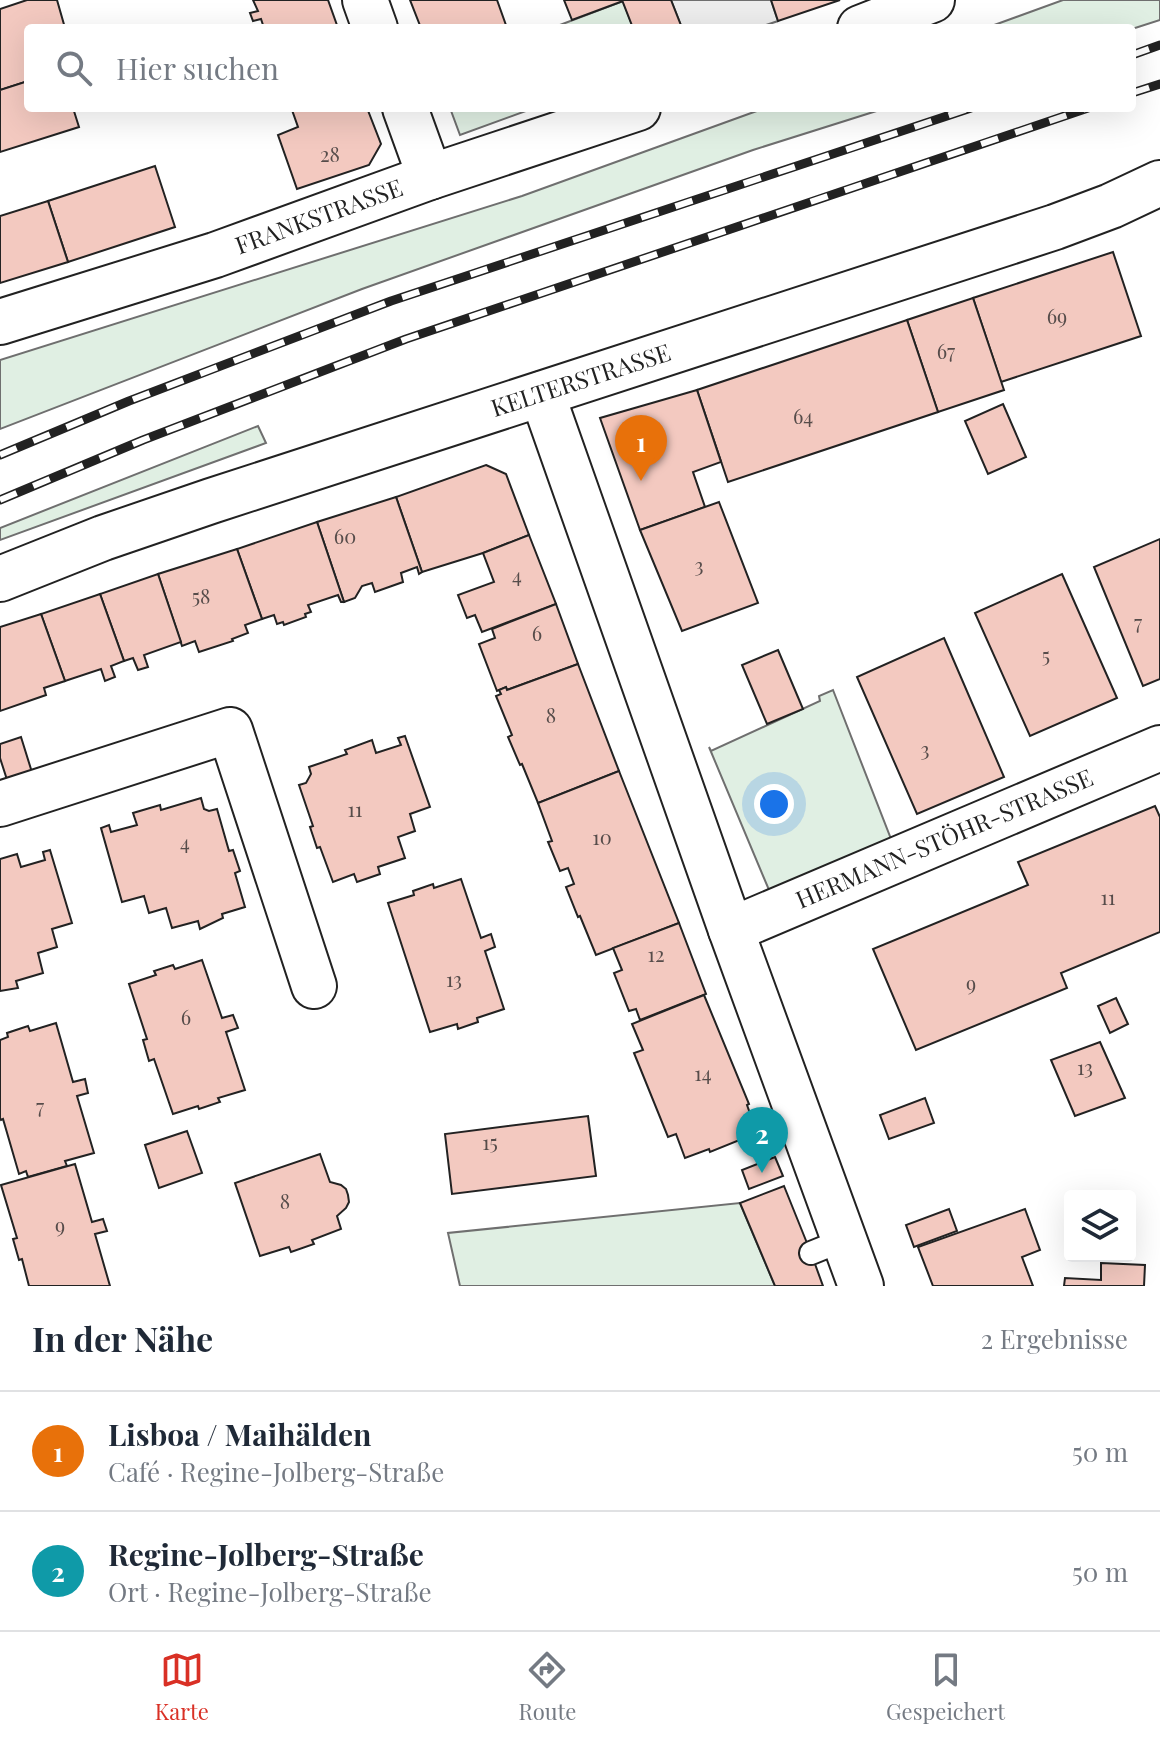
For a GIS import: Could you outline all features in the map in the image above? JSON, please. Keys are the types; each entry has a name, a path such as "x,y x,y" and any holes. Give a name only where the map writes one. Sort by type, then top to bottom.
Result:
{"street":[{"path":"365,0 374,24"},
{"path":"870,24 932,0"},
{"path":"406,112 430,177"},
{"name":"FRANKSTRASSE","path":"0,322 215,255 430,177 626,112"},
{"name":"KELTERSTRASSE","path":"0,579 103,538 1055,227 1160,183"},
{"path":"542,394 731,930 802,1121 827,1247 861,1286"},
{"path":"0,804 230,730 314,986"},
{"name":"HERMANN-STÖHR-STRASSE","path":"731,930 1160,748"}],"green space":[{"path":"1063,0 1160,0 1160,20 1136,28 1136,24 997,24"},
{"path":"623,1 632,24 563,24"},
{"path":"451,112 523,112 460,135"},
{"path":"754,112 873,112 753,150 362,289 0,429 0,360 522,196"},
{"path":"258,426 266,443 0,540 0,528"},
{"path":"833,690 891,839 769,890 709,747 711,751 820,701 819,696"},
{"path":"740,1203 775,1286 460,1286 448,1233"}],"shaded area":[{"path":"671,0 771,0 778,21 769,24 680,24"}],"building":[{"path":"27,0 57,0 64,24 24,24 24,82 0,90 0,9"},
{"path":"253,0 328,0 337,24 263,24 261,19 253,21 250,13 258,11"},
{"path":"410,0 497,0 506,24 419,24"},
{"path":"564,0 622,0 623,1 572,20"},
{"path":"622,0 671,0 680,24 631,24"},
{"path":"771,0 840,0 778,21"},
{"path":"24,82 24,112 74,112 79,127 0,152 0,90"},
{"path":"293,112 369,112 381,144 369,165 297,189 278,135 298,127"},
{"path":"155,166 175,227 68,262 48,201"},
{"path":"48,201 68,262 0,283 0,216"},
{"path":"1113,252 1141,336 1001,382 973,298"},
{"path":"973,298 1004,390 938,412 907,320"},
{"path":"907,320 938,412 728,482 697,390"},
{"path":"697,390 721,462 693,472 705,507 640,530 600,418"},
{"path":"1003,404 1026,457 988,474 965,421"},
{"path":"486,465 506,474 529,535 422,572 396,497"},
{"path":"396,497 422,572 419,574 417,567 401,573 403,582 375,592 372,583 362,586 355,598 344,602 317,522"},
{"path":"719,502 758,603 682,631 640,530"},
{"path":"317,522 344,602 338,595 308,605 311,612 305,614 306,617 284,625 283,622 277,624 274,615 262,619 237,549"},
{"path":"529,535 556,604 482,632 475,615 467,618 458,595 494,582 483,553"},
{"path":"1160,539 1160,679 1143,686 1094,567"},
{"path":"237,549 262,619 245,625 248,633 233,641 199,652 195,641 182,646 158,574"},
{"path":"158,574 181,642 144,655 148,667 138,670 133,658 124,661 100,594"},
{"path":"1062,574 1117,698 1030,736 975,613"},
{"path":"100,594 124,661 111,666 115,677 105,681 101,669 65,681 41,614"},
{"path":"556,604 578,664 497,691 479,644 495,638 492,629"},
{"path":"41,614 65,681 44,688 46,695 0,711 0,627"},
{"path":"944,638 1004,777 917,814 857,677"},
{"path":"778,650 803,709 767,724 742,665"},
{"path":"578,664 619,771 538,803 508,737 512,735 496,696 501,694 499,690 506,687 507,690"},
{"path":"405,736 430,807 410,814 415,831 398,837 405,858 378,867 380,874 357,882 354,874 333,882 320,847 317,848 299,785 306,783 311,774 309,767 347,754 345,750 372,740 376,753 401,745 398,738"},
{"path":"21,737 35,782 10,789 0,758 0,744"},
{"path":"619,771 679,923 596,955 566,887 574,884 568,868 560,871 548,842 552,841 538,803"},
{"path":"201,798 204,809 217,809 229,851 233,850 240,871 235,873 245,907 222,914 223,918 200,929 198,921 172,928 166,908 149,913 144,896 122,902 101,828 109,825 111,832 137,825 133,813 160,805 161,810"},
{"path":"1155,806 1160,817 1160,932 1061,973 1067,988 916,1050 873,949 1028,885 1018,862"},
{"path":"50,850 72,923 52,929 57,947 38,953 43,973 16,981 18,988 0,991 0,859 17,854 21,867 45,860 43,852"},
{"path":"461,879 481,938 491,934 495,947 485,951 504,1009 477,1018 478,1022 458,1029 457,1024 430,1032 388,903 414,895 413,891 433,884 434,888"},
{"path":"679,923 706,994 640,1020 636,1009 629,1011 614,973 622,970 613,948"},
{"path":"202,960 222,1018 233,1015 238,1028 226,1032 245,1090 218,1098 220,1102 199,1109 198,1106 173,1114 154,1059 149,1061 143,1040 147,1039 129,984 156,975 154,971 173,965 175,969"},
{"path":"704,995 749,1104 757,1133 710,1152 709,1149 685,1158 676,1134 668,1137 634,1053 643,1050 632,1024"},
{"path":"1116,998 1128,1024 1110,1033 1098,1006"},
{"path":"56,1023 73,1082 85,1079 88,1093 77,1096 94,1153 65,1161 67,1166 28,1177 26,1171 19,1174 3,1119 0,1118 0,1040 8,1037 7,1033 28,1026 30,1031"},
{"path":"1100,1042 1125,1098 1075,1116 1051,1060"},
{"path":"925,1098 934,1123 889,1139 880,1115"},
{"path":"588,1116 596,1176 452,1194 445,1134"},
{"path":"187,1131 202,1173 159,1188 145,1145"},
{"path":"320,1154 330,1182 341,1185 348,1195 346,1208 337,1216 341,1229 291,1252 289,1247 260,1256 235,1183"},
{"path":"775,1157 783,1176 749,1189 742,1170"},
{"path":"75,1164 92,1222 103,1219 107,1231 95,1234 110,1286 29,1286 13,1239 17,1238 1,1185"},
{"path":"784,1186 823,1286 775,1286 740,1203"},
{"path":"949,1209 957,1231 914,1247 906,1225"},
{"path":"1025,1209 1040,1250 1022,1257 1033,1286 933,1286 918,1247"},
{"path":"1101,1263 1145,1265 1144,1286 1064,1286 1065,1278 1101,1280"}],"railway":[{"path":"1136,54 1160,45"},
{"path":"1136,92 1160,84"},
{"path":"0,455 129,401 391,301 959,112"},
{"path":"0,500 143,440 406,339 1076,112"}],"place":[{"name":"Lisboa / Maihälden","path":"641,481"},
{"name":"Regine-Jolberg-Straße","path":"762,1173"}]}
